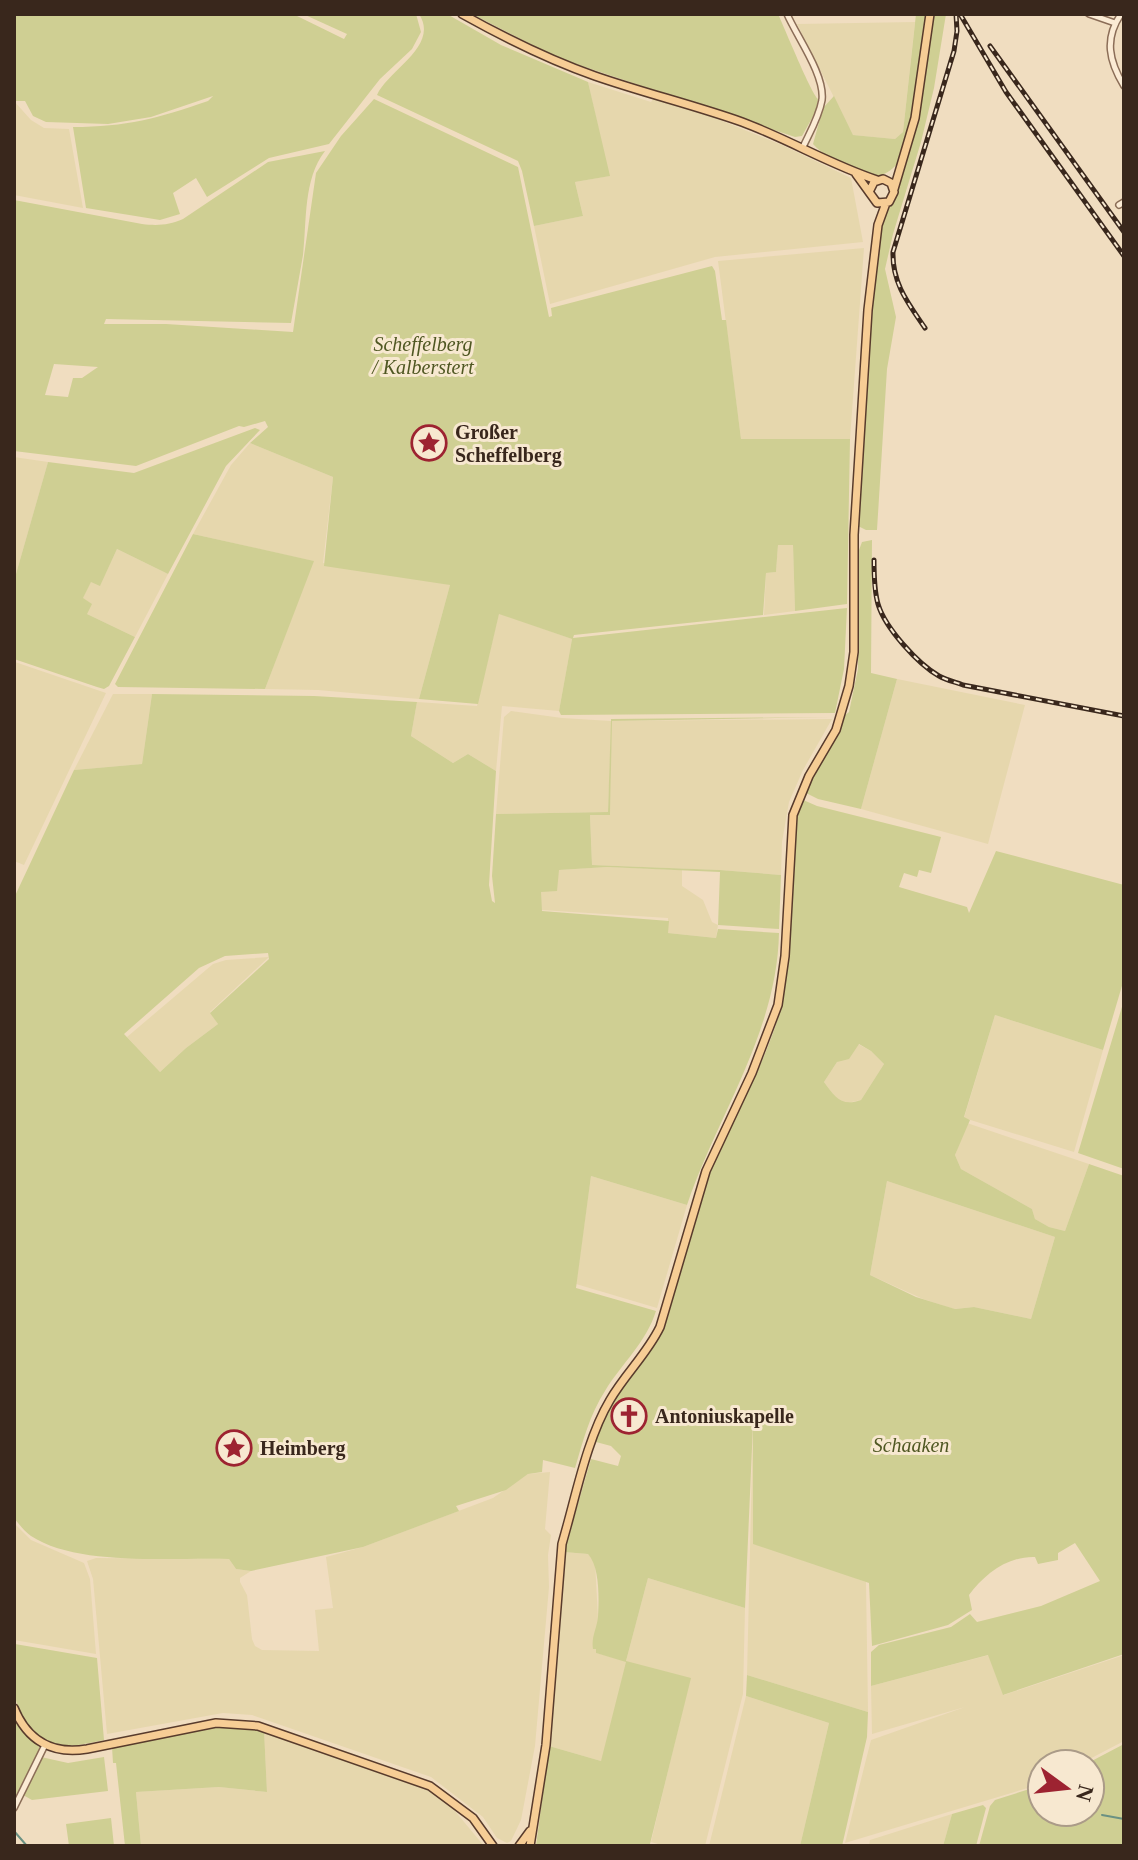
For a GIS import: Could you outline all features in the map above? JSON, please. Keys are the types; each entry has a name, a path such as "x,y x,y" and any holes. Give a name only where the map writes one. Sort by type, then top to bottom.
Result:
{"main road":[{"path":"462,14 568,66 733,119 803,147 854,173 891,183 894,189"},
{"path":"530,1846 546,1745 560,1565 567,1526 602,1415 660,1327 706,1171 752,1073 778,1005 785,956 793,815 809,776 836,730 849,686 854,652 854,535 866,337 878,225 886,203 893,197 898,167 915,118 930,14"},
{"path":"870,190 898,167"},
{"path":"854,173 870,190 878,225"},
{"path":"873,201 886,203"},
{"path":"14,1708 23,1727 45,1745 60,1750 79,1750 216,1723 258,1726 430,1786 475,1820 493,1846"},
{"path":"519,1846 533,1826"}],"street":[{"path":"787,14 822,90 821,106 803,147"},
{"path":"1089,14 1115,23"},
{"path":"1121,14 1115,23 1109,48 1124,86"},
{"path":"14,1808 45,1745"}],"shaded area":[{"path":"915,22 903,132 895,139 853,135 797,24"},
{"path":"588,82 651,102 655,97 695,110 782,145 851,178 863,242 715,257 550,304 534,226 583,216 575,182 609,176"},
{"path":"14,101 31,120 44,128 69,129 83,208 14,195"},
{"path":"864,248 850,439 741,439 718,261"},
{"path":"250,443 333,477 323,563 450,585 419,699 318,690 265,689 313,561 193,534 231,465"},
{"path":"14,457 48,462 14,581"},
{"path":"778,545 793,545 795,611 764,615 766,573 776,572"},
{"path":"117,549 168,574 135,637 87,614 82,599 91,581 100,585"},
{"path":"499,613 572,639 559,711 502,706 496,771 468,754 453,763 411,736 417,702 477,706"},
{"path":"15,662 106,693 24,865 14,861"},
{"path":"897,679 1025,705 988,844 861,809"},
{"path":"113,694 152,694 142,764 74,770"},
{"path":"511,711 611,721 832,719 789,802 782,842 781,875 592,865 590,814 610,814 611,731 608,812 496,814 504,717"},
{"path":"607,867 682,870 682,886 703,900 712,922 718,925 716,938 668,933 668,918 541,910 541,892 558,870"},
{"path":"269,957 210,1012 218,1024 160,1072 127,1037 213,964"},
{"path":"995,1015 1103,1050 1074,1152 964,1118"},
{"path":"858,1044 884,1064 861,1100 838,1101 824,1082 837,1062"},
{"path":"967,1123 1089,1164 1065,1231 1035,1219 1032,1209 961,1169 955,1155"},
{"path":"591,1176 687,1205 657,1308 576,1284"},
{"path":"887,1181 1055,1237 1031,1319 974,1307 954,1309 870,1275"},
{"path":"753,1425 786,1437 783,1551 866,1582 868,1712 747,1675"},
{"path":"550,1472 545,1529 551,1535 549,1587 535,1746 521,1820 511,1841 507,1843 497,1838 483,1817 431,1777 252,1715 223,1713 107,1734 93,1579 87,1561 96,1558 229,1559 236,1569 251,1571 240,1578 240,1582 247,1595 255,1646 262,1650 319,1651 315,1610 333,1608 326,1557 363,1547 493,1498 528,1474"},
{"path":"14,1523 31,1540 84,1563 90,1579 96,1654 14,1640"},
{"path":"564,1552 588,1554 595,1562 598,1618 603,1622 596,1653 626,1661 648,1578 745,1608 743,1694 705,1846 665,1846 651,1842 690,1679 601,1761 549,1746"},
{"path":"989,1655 1004,1695 1124,1655 1124,1741 1106,1750 1106,1748 1026,1748 1026,1789 845,1843 871,1740 965,1707 872,1734 871,1686"},
{"path":"746,1696 829,1723 800,1846 709,1846"},
{"path":"264,1730 423,1785 445,1799 484,1846 141,1846 136,1792 219,1787 267,1792"},
{"path":"952,1814 943,1846 869,1846 870,1840"}],"green space":[{"path":"14,14 293,14 344,39 347,34 303,14 416,14 421,32 412,49 380,79 329,144 269,158 207,197 196,178 173,193 180,214 160,220 86,208 73,127 110,125 142,120 208,101 213,96 151,117 108,124 46,122 33,116 25,101 14,101"},
{"path":"419,14 447,14 501,45 588,82 610,176 575,182 583,216 534,226 518,161 377,95 418,47 424,26"},
{"path":"472,14 778,14 818,99 816,111 802,136 795,137 558,58"},
{"path":"916,14 928,14 918,90 905,148 899,161 887,172 879,176 860,173 813,144 823,108 834,96 853,135 895,139 903,132"},
{"path":"933,14 946,14 934,88 885,269 896,317 887,369 877,530 866,530 858,526 870,313 882,221 916,125"},
{"name":"Scheffelberg / Kalberstert","path":"374,99 518,167 549,317 552,316 551,308 712,266 722,320 726,320 741,439 850,439 847,604 795,611 793,545 778,545 776,572 766,573 763,615 574,635 573,638 847,608 844,669 835,713 561,715 559,711 572,639 499,614 478,704 419,699 450,585 324,566 333,477 250,443 268,427 265,421 239,426 136,466 14,451 14,200 142,224 168,224 183,219 268,162 325,151 309,187 303,255 291,323 106,319 104,324 166,324 293,332 316,173 341,136","holes":["54,364 98,367 82,378 73,378 68,397 45,395"]},
{"path":"255,428 260,430 226,466 168,574 117,549 100,586 91,582 83,598 92,604 87,614 135,637 109,686 104,689 14,659 14,581 48,462 134,473"},
{"path":"193,534 314,561 265,689 118,687 115,684"},
{"path":"872,540 871,673 897,679 861,809 818,799 804,792 849,712 858,669 859,550 862,542"},
{"path":"152,694 314,696 417,702 411,736 453,763 468,754 496,771 489,885 495,903 492,876 496,814 608,812 611,719 832,717 612,721 610,815 590,815 592,865 781,875 779,929 718,925 720,872 607,867 559,870 557,891 541,892 542,911 669,921 668,933 716,938 718,929 779,933 776,969 757,1039 687,1205 591,1176 576,1288 656,1311 640,1343 600,1400 587,1428 575,1468 543,1460 542,1472 528,1474 506,1490 456,1506 459,1511 363,1547 251,1571 236,1569 229,1559 127,1558 74,1552 31,1536 14,1518 14,898 74,770 142,764","holes":["268,953 269,959 210,1013 218,1024 160,1072 124,1034 199,968 225,956"]},
{"name":"Schaaken","path":"801,799 817,806 941,837 931,873 919,870 917,877 904,873 899,887 967,907 969,913 996,851 1124,885 1124,979 1103,1050 995,1015 964,1117 970,1120 955,1155 961,1169 1032,1209 1035,1219 1065,1231 1089,1164 1124,1176 1124,1654 1003,1695 988,1655 871,1686 871,1652 879,1645 951,1627 970,1614 977,1622 1041,1606 1100,1581 1075,1543 1058,1553 1058,1560 1038,1564 1035,1557 1015,1560 997,1568 982,1580 969,1595 972,1610 948,1625 872,1646 869,1583 753,1544 753,1425 745,1608 648,1578 626,1661 691,1678 650,1844 656,1846 536,1846 549,1746 601,1761 626,1662 596,1653 593,1649 599,1601 595,1567 588,1554 564,1552 591,1459 618,1466 621,1456 611,1446 596,1442 602,1415 653,1346 663,1325 703,1192 765,1053 780,1011 788,958 789,876 794,824","holes":["859,1044 884,1064 861,1100 843,1101 824,1082 837,1062 849,1059","887,1181 1055,1237 1031,1319 974,1307 955,1309 916,1297 870,1275"]},
{"path":"1124,1000 1124,1169 1078,1153"},
{"path":"15,1644 97,1658 104,1740 73,1746 54,1745 30,1731 22,1718 14,1688"},
{"path":"747,1675 868,1712 867,1737 842,1846 800,1846 829,1723 746,1696"},
{"path":"14,1711 18,1722 40,1749 14,1799"},
{"path":"221,1725 264,1730 267,1792 219,1787 136,1792 141,1846 125,1846 112,1747"},
{"path":"1124,1744 1124,1846 979,1846 990,1806 995,1800 1026,1790 1026,1828 1106,1828 1106,1753"},
{"path":"41,1757 68,1763 104,1757 108,1791 32,1800 23,1795"},
{"path":"983,1805 986,1808 976,1846 943,1846 952,1814"},
{"path":"111,1818 114,1846 69,1846 66,1824"}],"waterway":[{"path":"1106,1816 1124,1819"},
{"path":"14,1831 27,1846"}],"railway":[{"path":"925,328 898,283 893,252 954,51 956,14"},
{"path":"960,14 1006,92 1124,256"},
{"path":"990,46 1124,232"},
{"path":"874,560 878,604 888,624 903,644 939,676 963,685 1124,716"}],"place":[{"name":"Großer Scheffelberg","path":"429,443"},
{"name":"Antoniuskapelle","path":"629,1416"},
{"name":"Heimberg","path":"234,1448"}]}
